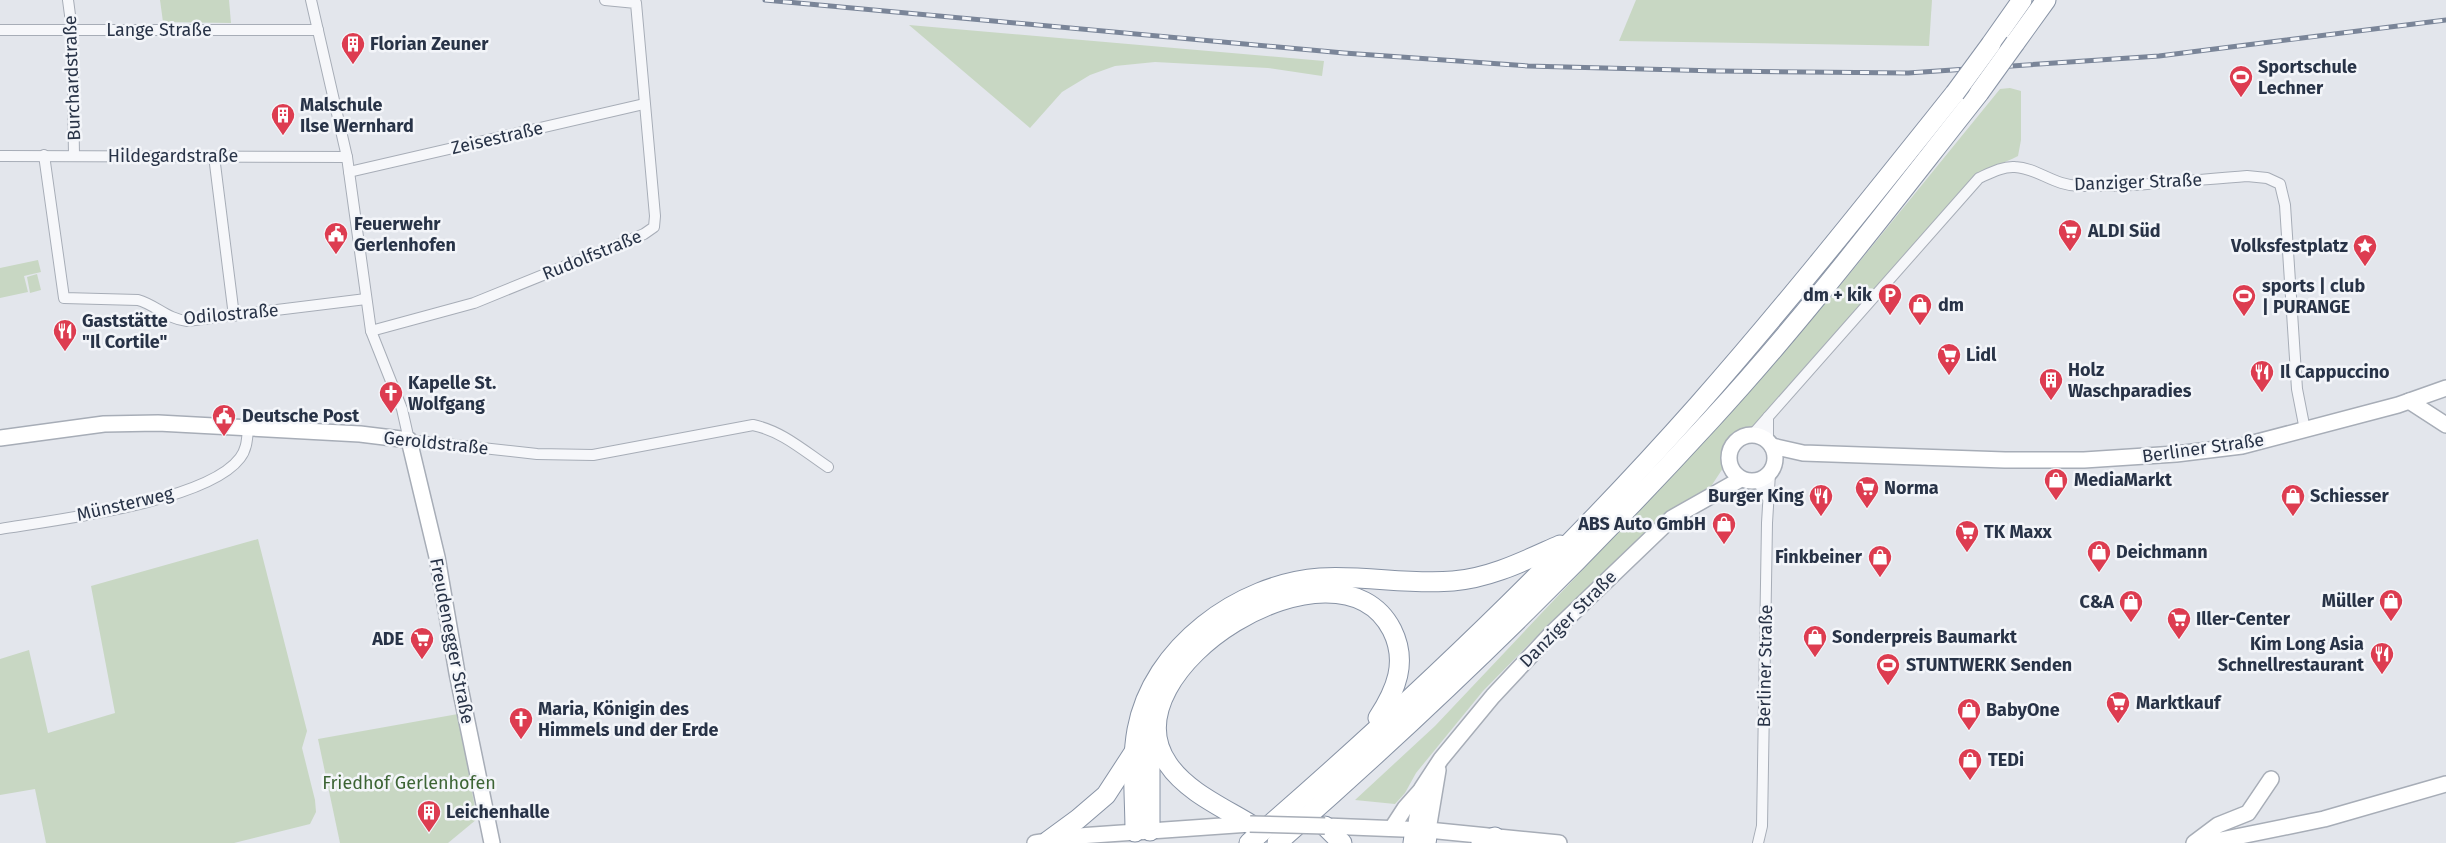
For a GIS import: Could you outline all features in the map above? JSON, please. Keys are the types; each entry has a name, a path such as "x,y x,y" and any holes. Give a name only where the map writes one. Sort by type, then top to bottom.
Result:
{"highway":[{"path":"1249,843 1359,746 1571,541 1697,406 1753,342 1955,93 2022,0"},
{"path":"1277,843 1373,759 1500,638 1712,420 1838,270 1979,93 2046,0"},
{"path":"1143,832 1134,751 1137,729 1144,703 1157,677 1189,639 1238,602 1268,589 1321,578 1416,583 1454,581 1483,576 1571,541"},
{"path":"1143,832 1150,756 1159,708 1178,673 1211,639 1228,626 1249,614 1287,599 1326,594 1344,595 1370,606 1379,613 1396,638 1400,654 1400,667 1393,694 1359,746"},
{"path":"1155,722 1159,746 1166,762 1176,775 1210,800 1250,824"},
{"path":"1041,842 1078,820 1106,795 1134,751"}],"street":[{"name":"Burchardstraße","path":"68,0 72,30 74,155"},
{"path":"312,0 347,157 371,331 402,409 409,440"},
{"name":"Rudolfstraße","path":"371,331 474,303 649,232 654,226 656,219 636,3 605,0"},
{"name":"Lange Straße","path":"0,30 318,30"},
{"name":"Zeisestraße","path":"349,172 644,104"},
{"name":"Odilostraße","path":"44,155 64,298 138,300 147,303 168,317 187,321 366,299"},
{"name":"Hildegardstraße","path":"0,156 347,157"},
{"path":"214,156 234,316"},
{"name":"Danziger Straße","path":"1710,496 1722,481 1730,465 1729,458 1733,443 1739,438 1754,434 1979,178 1996,170 2014,167 2031,170 2053,182 2078,186 2124,186 2247,176 2267,178 2280,184 2285,205 2297,389 2305,430"},
{"name":"Berliner Straße","path":"1770,443 1802,453 2004,460 2111,459 2242,446 2409,401 2446,388"},
{"path":"2409,401 2446,426"},
{"path":"1768,417 1773,468"},
{"name":"Geroldstraße","path":"0,438 104,424 158,423 360,434 538,454 592,455 753,425 766,428 784,436 828,467"},
{"name":"Münsterweg","path":"0,529 122,508 170,496 232,467 244,452 248,428"},
{"path":"1754,434 1770,443"},
{"name":"Freudenegger Straße","path":"409,440 436,557 457,673 492,843"},
{"name":"Berliner Straße","path":"1759,838 1766,650 1767,498 1773,468 1802,453"},
{"path":"1730,465 1748,480 1760,485 1767,498"},
{"name":"Danziger Straße","path":"1421,836 1422,788 1441,759 1492,696 1552,633 1672,518 1710,496 1773,468"},
{"name":"Danziger Straße","path":"1421,836 1441,759"},
{"path":"2194,843 2218,825 2248,813 2271,779"},
{"path":"2206,843 2269,831 2354,811 2446,784"},
{"path":"1392,828 1405,808 1422,788"},
{"path":"1041,842 1208,826 1250,824 1338,834 1392,828 1421,836 1559,843"}],"green space":[{"path":"160,0 229,0 231,23 163,22"},
{"path":"1636,0 1932,0 1929,46 1619,41"},
{"path":"909,25 1324,61 1322,76 1268,68 1155,62 1115,66 1090,75 1062,92 1030,128"},
{"path":"2010,88 2021,91 2021,140 2018,156 1976,177 1764,417 1752,427 1734,435 1729,443 1729,459 1706,494 1675,511 1547,626 1483,691 1416,773 1405,793 1395,804 1355,800 1435,726 1729,415 1838,288 2000,89"},
{"path":"38,260 41,272 24,276 28,292 0,298 0,268"},
{"path":"37,274 41,290 30,293 27,277"},
{"path":"258,539 307,731 302,748 315,800 316,812 310,824 234,843 46,843 35,789 0,795 0,659 29,650 48,733 115,713 91,586"},
{"name":"Friedhof Gerlenhofen","path":"458,714 477,819 448,843 340,843 318,739"}],"railway":[{"path":"765,0 1344,53 1528,66 1718,71 1908,73 2159,56 2446,20"}],"place":[{"name":"Florian Zeuner","path":"353,65"},
{"name":"Sportschule Lechner","path":"2241,98"},
{"name":"Malschule Ilse Wernhard","path":"283,136"},
{"name":"ALDI Süd","path":"2070,252"},
{"name":"Feuerwehr Gerlenhofen","path":"336,255"},
{"name":"Volksfestplatz","path":"2365,267"},
{"name":"dm + kik","path":"1890,316"},
{"name":"sports | club | PURANGE","path":"2244,317"},
{"name":"dm","path":"1920,326"},
{"name":"Gaststätte \"Il Cortile\"","path":"65,352"},
{"name":"Lidl","path":"1949,376"},
{"name":"Il Cappuccino","path":"2262,393"},
{"name":"Holz Waschparadies","path":"2051,401"},
{"name":"Kapelle St. Wolfgang","path":"391,414"},
{"name":"Deutsche Post","path":"224,437"},
{"name":"MediaMarkt","path":"2056,501"},
{"name":"Norma","path":"1867,509"},
{"name":"Burger King","path":"1821,517"},
{"name":"Schiesser","path":"2293,517"},
{"name":"ABS Auto GmbH","path":"1724,545"},
{"name":"TK Maxx","path":"1967,553"},
{"name":"Deichmann","path":"2099,573"},
{"name":"Finkbeiner","path":"1880,578"},
{"name":"Müller","path":"2391,622"},
{"name":"C&A","path":"2131,623"},
{"name":"Iller-Center","path":"2179,640"},
{"name":"Sonderpreis Baumarkt","path":"1815,658"},
{"name":"ADE","path":"422,660"},
{"name":"Kim Long Asia Schnellrestaurant","path":"2382,675"},
{"name":"STUNTWERK Senden","path":"1888,686"},
{"name":"Marktkauf","path":"2118,724"},
{"name":"BabyOne","path":"1969,731"},
{"name":"Maria, Königin des Himmels und der Erde","path":"521,740"},
{"name":"TEDi","path":"1970,781"},
{"name":"Leichenhalle","path":"429,833"}]}
